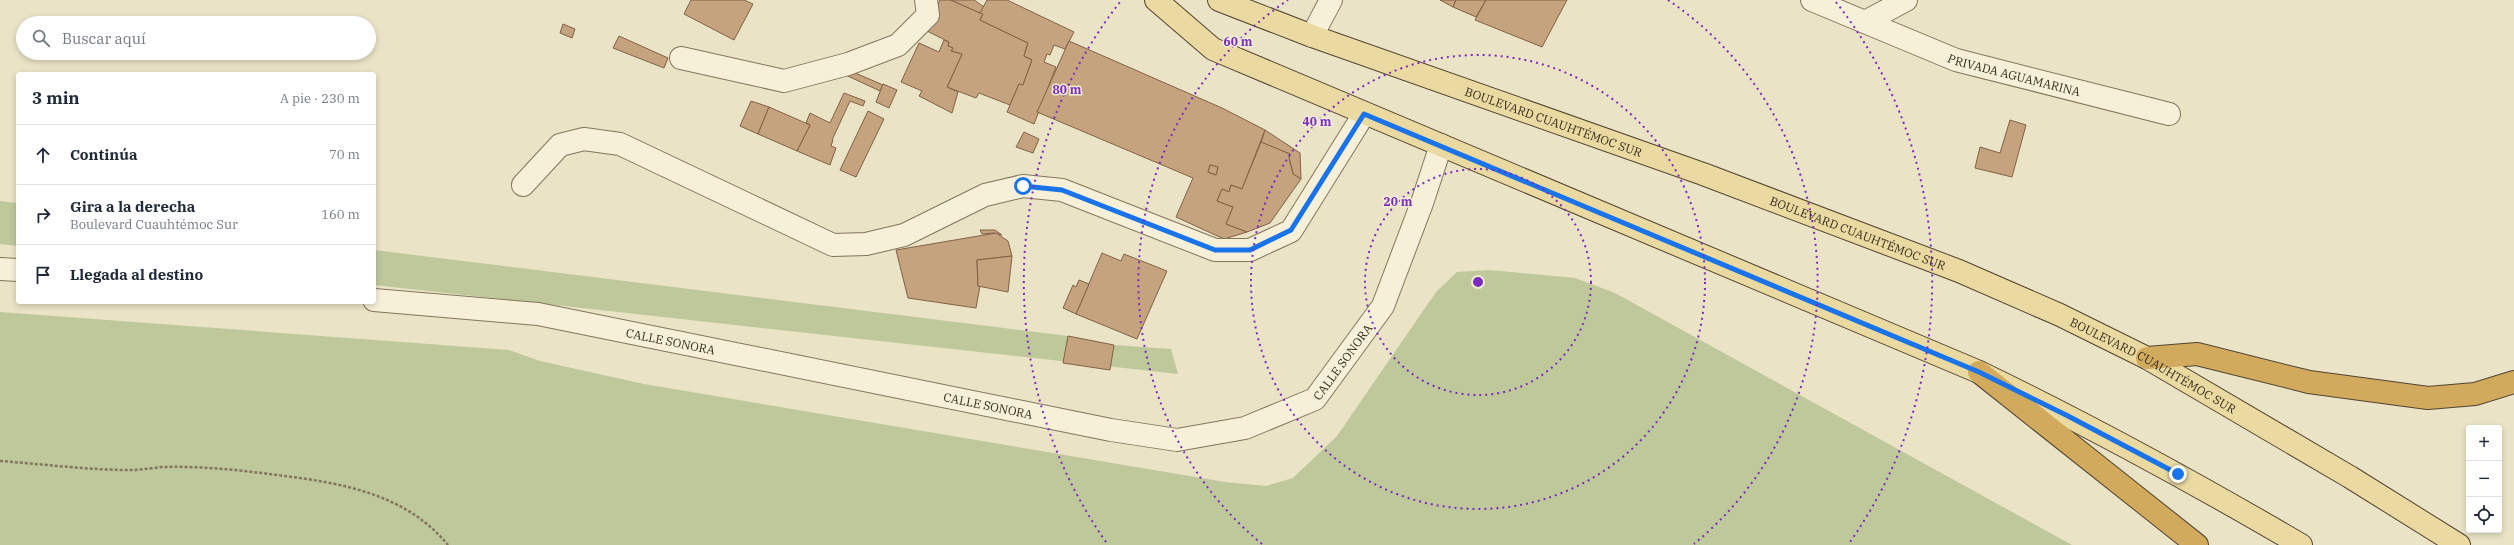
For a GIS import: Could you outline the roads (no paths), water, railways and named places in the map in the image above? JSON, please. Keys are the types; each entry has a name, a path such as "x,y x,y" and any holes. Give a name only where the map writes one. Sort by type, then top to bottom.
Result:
{"highway":[{"path":"2147,358 2197,354 2309,382 2428,398 2475,394 2514,382"},
{"path":"1979,372 2197,545"}],"main road":[{"path":"1156,0 1213,49 1364,114 1441,145 1979,372 2068,416 2178,474 2301,545"},
{"name":"BOULEVARD CUAUHTÉMOC SUR","path":"1219,0 1312,36 1703,174 1960,271 2060,315 2147,358 2350,477 2459,545"}],"street":[{"path":"681,58 784,81 848,64 898,45 928,15 926,0"},
{"path":"1312,36 1330,0"},
{"name":"PRIVADA AGUAMARINA","path":"1812,0 1956,60 2169,114"},
{"path":"1865,22 1906,0"},
{"path":"523,185 560,145 584,139 620,144 833,245 866,244 904,235 985,195 1023,186 1062,190 1215,250 1250,250 1291,230 1364,114"},
{"name":"CALLE SONORA","path":"376,300 538,314 1103,429 1177,440 1245,428 1315,399 1383,306 1422,203 1441,145"},
{"path":"0,269 16,270"}]}
